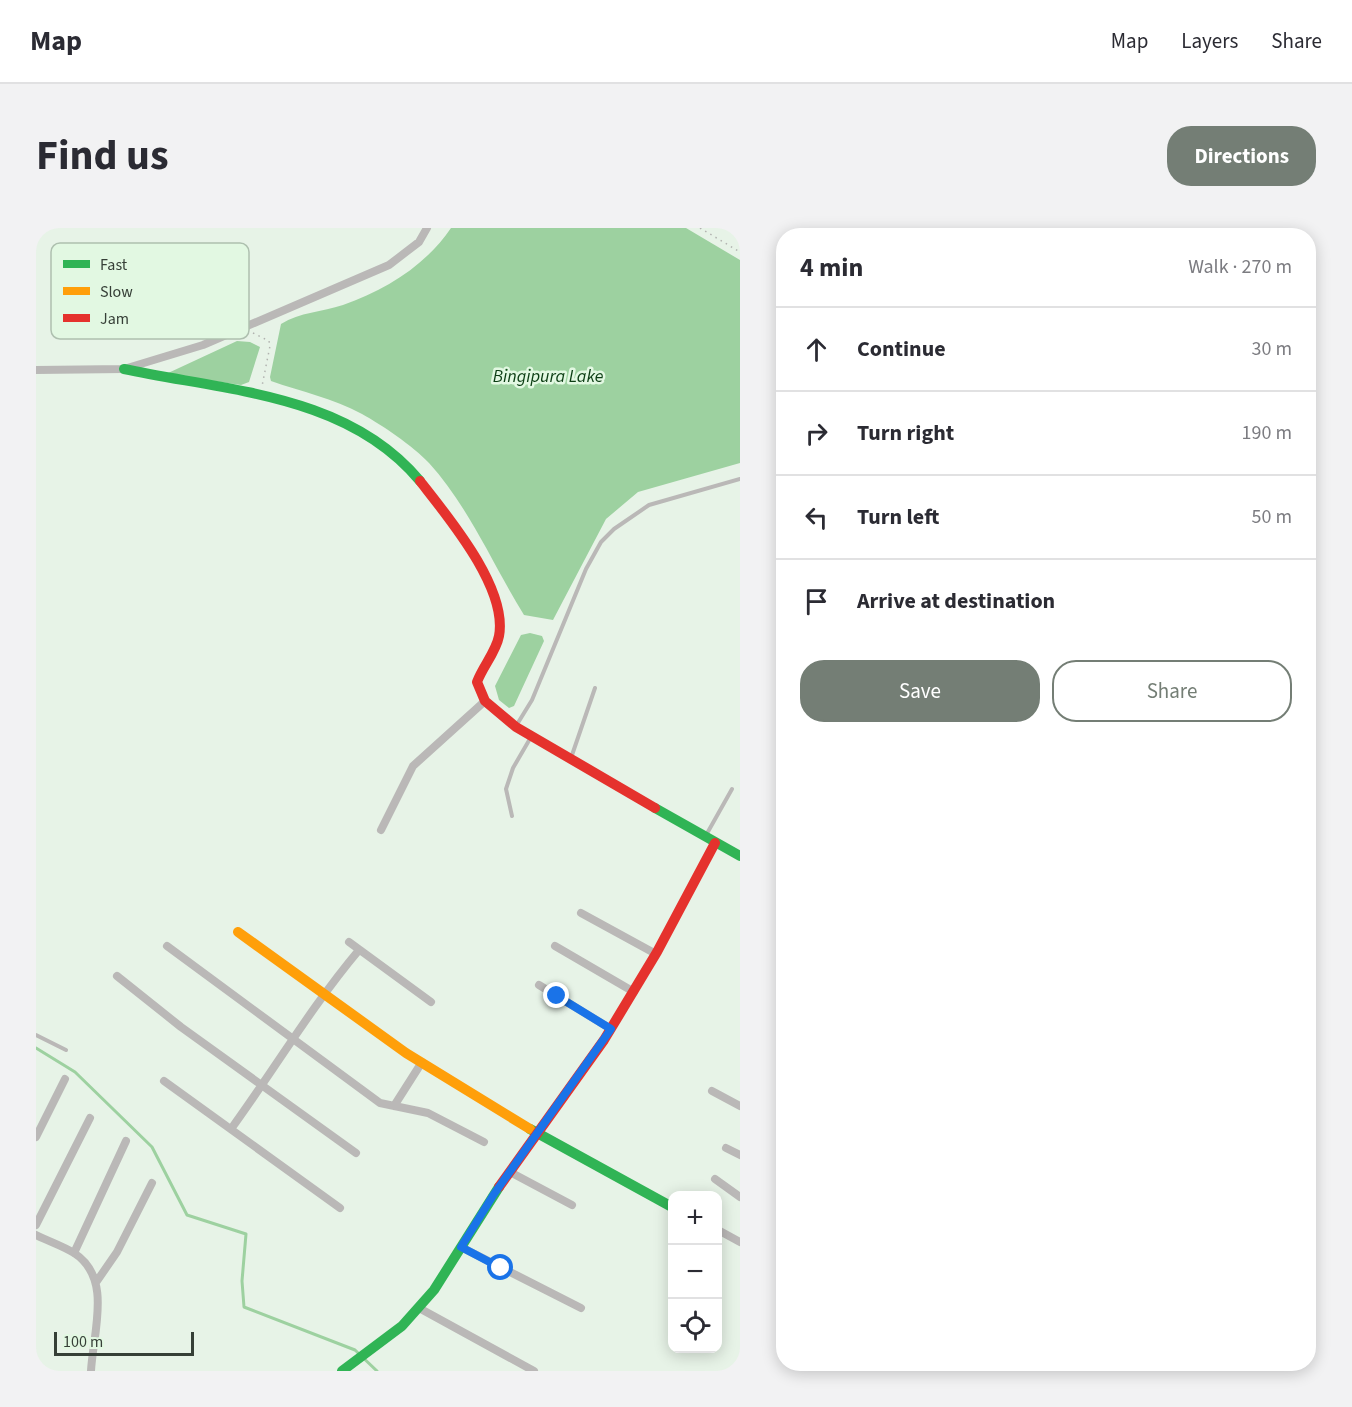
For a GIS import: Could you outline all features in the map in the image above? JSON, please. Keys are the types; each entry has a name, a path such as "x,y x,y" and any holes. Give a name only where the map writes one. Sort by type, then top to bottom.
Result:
{"street":[{"path":"249,325 389,265 418,242 427,228"},
{"path":"124,369 216,339"},
{"path":"36,370 124,369 199,386 285,400 358,430 396,455 426,487 477,562 497,608 499,638 477,682 485,701 532,737 740,856"},
{"path":"381,830 413,766 485,701"},
{"path":"344,1369 402,1326 419,1308 510,1172 611,1029 656,954 710,840"},
{"path":"582,913 656,954"},
{"path":"237,932 422,1062 537,1133 668,1205"},
{"path":"349,942 431,1002"},
{"path":"167,946 380,1103 428,1113 484,1142"},
{"path":"555,946 634,992"},
{"path":"231,1129 264,1085 268,1074 323,993 359,950"},
{"path":"117,976 181,1027 356,1153"},
{"path":"539,985 611,1029"},
{"path":"394,1106 422,1062"},
{"path":"36,1137 65,1079"},
{"path":"164,1081 340,1208"},
{"path":"712,1091 740,1107"},
{"path":"36,1225 90,1118"},
{"path":"74,1253 126,1141"},
{"path":"726,1148 740,1155"},
{"path":"510,1172 572,1205"},
{"path":"715,1179 740,1197"},
{"path":"91,1371 97,1281 117,1252 152,1182"},
{"path":"722,1233 740,1242"},
{"path":"36,1234 74,1253 89,1266 97,1281"},
{"path":"461,1247 580,1308"},
{"path":"419,1308 534,1371"}],"lane":[{"path":"516,727 532,700 586,569 601,542 614,529 649,505 740,479"},
{"path":"570,760 595,688"},
{"path":"512,816 506,789 513,768 532,737"},
{"path":"710,840 732,789"},
{"path":"36,1035 66,1050"}],"path":[{"path":"700,228 740,252"},
{"path":"249,332 269,341 260,395"}],"water":[{"name":"Bingipura Lake","path":"451,228 686,228 740,260 740,463 638,492 606,519 553,620 524,615 456,498 429,463 415,450 379,424 351,408 271,381 281,324 303,315 343,305 389,284 430,254"},
{"path":"237,341 250,342 260,347 249,382 241,385 166,374"},
{"path":"530,633 542,636 544,641 514,706 509,708 499,700 495,686 521,635"}],"waterway":[{"path":"36,1048 75,1072 152,1147 187,1215 246,1234 242,1281 244,1307 355,1350 377,1371"}],"traffic: fast":[{"path":"124,369 244,391 322,413 358,430 391,452 420,481"},
{"path":"655,808 740,856"},
{"path":"530,1129 668,1205"},
{"path":"342,1371 402,1326 434,1290 499,1187"}],"traffic: slow":[{"path":"238,932 406,1053 530,1129"}],"traffic: jam":[{"path":"420,481 460,533 485,575 494,597 499,617 499,636 477,682 485,701 516,727 655,808"},
{"path":"499,1187 604,1040 657,952 715,843"}],"route":[{"path":"501,1268 461,1247 494,1194 611,1029 557,996"}]}
